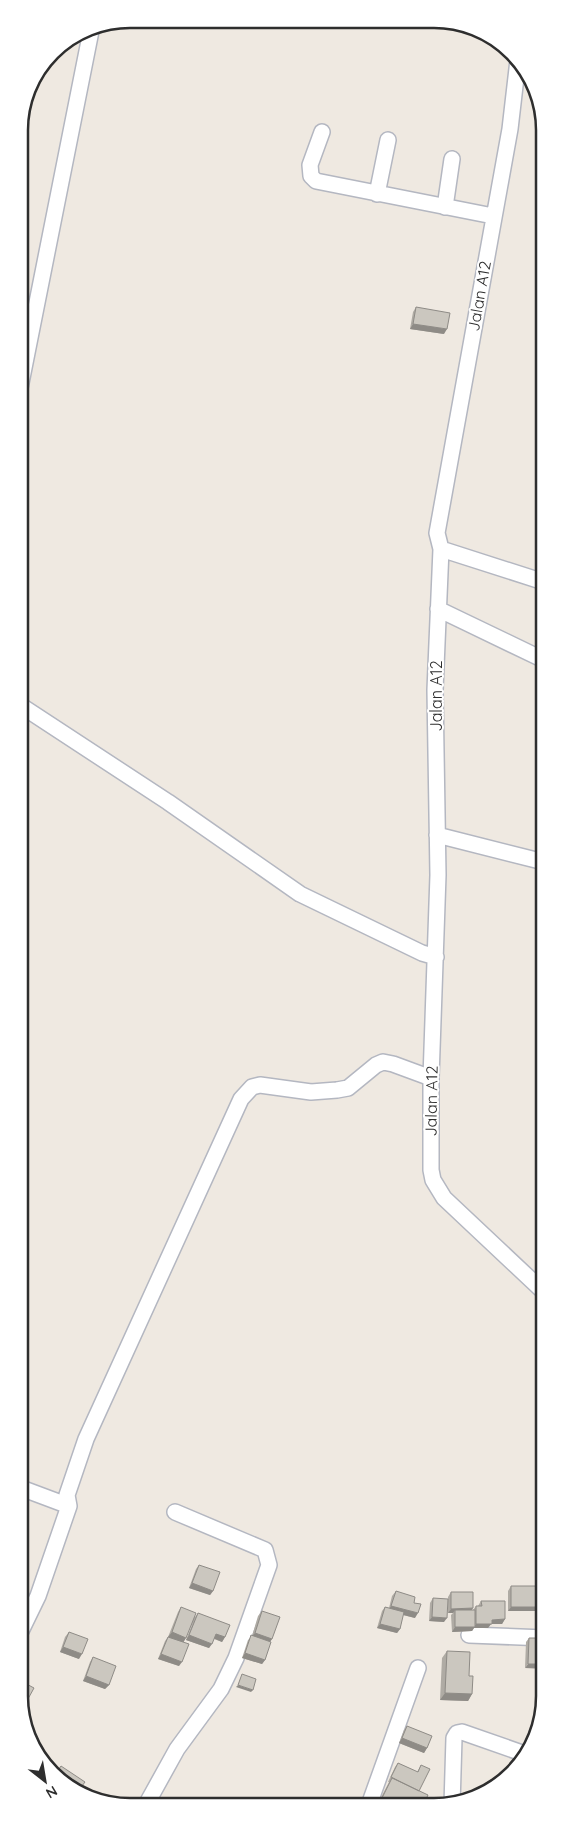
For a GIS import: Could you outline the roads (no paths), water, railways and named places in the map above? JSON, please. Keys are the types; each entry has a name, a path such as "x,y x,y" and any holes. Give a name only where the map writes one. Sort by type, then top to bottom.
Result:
{"street":[{"path":"28,348 90,36"},
{"name":"Jalan A12","path":"517,70 510,129 437,533 441,549 435,690 436,957 431,1078 431,1170 438,1190 536,1285"},
{"path":"322,132 310,165 311,176 321,183 493,216"},
{"path":"377,194 388,140"},
{"path":"445,207 452,159"},
{"path":"441,549 536,579"},
{"path":"438,609 536,656"},
{"path":"28,710 168,802 300,894 422,953 436,957"},
{"path":"437,835 536,860"},
{"path":"28,1617 38,1596 70,1506 67,1496 86,1439 241,1099 252,1087 260,1085 311,1092 348,1088 376,1064 383,1062 431,1078"},
{"path":"28,1491 70,1506"},
{"path":"150,1798 177,1749 221,1689 236,1658 269,1565 265,1550 175,1512"},
{"path":"469,1635 536,1638"},
{"path":"372,1798 418,1668"},
{"path":"452,1797 454,1738 458,1733 462,1732 520,1752"}]}
